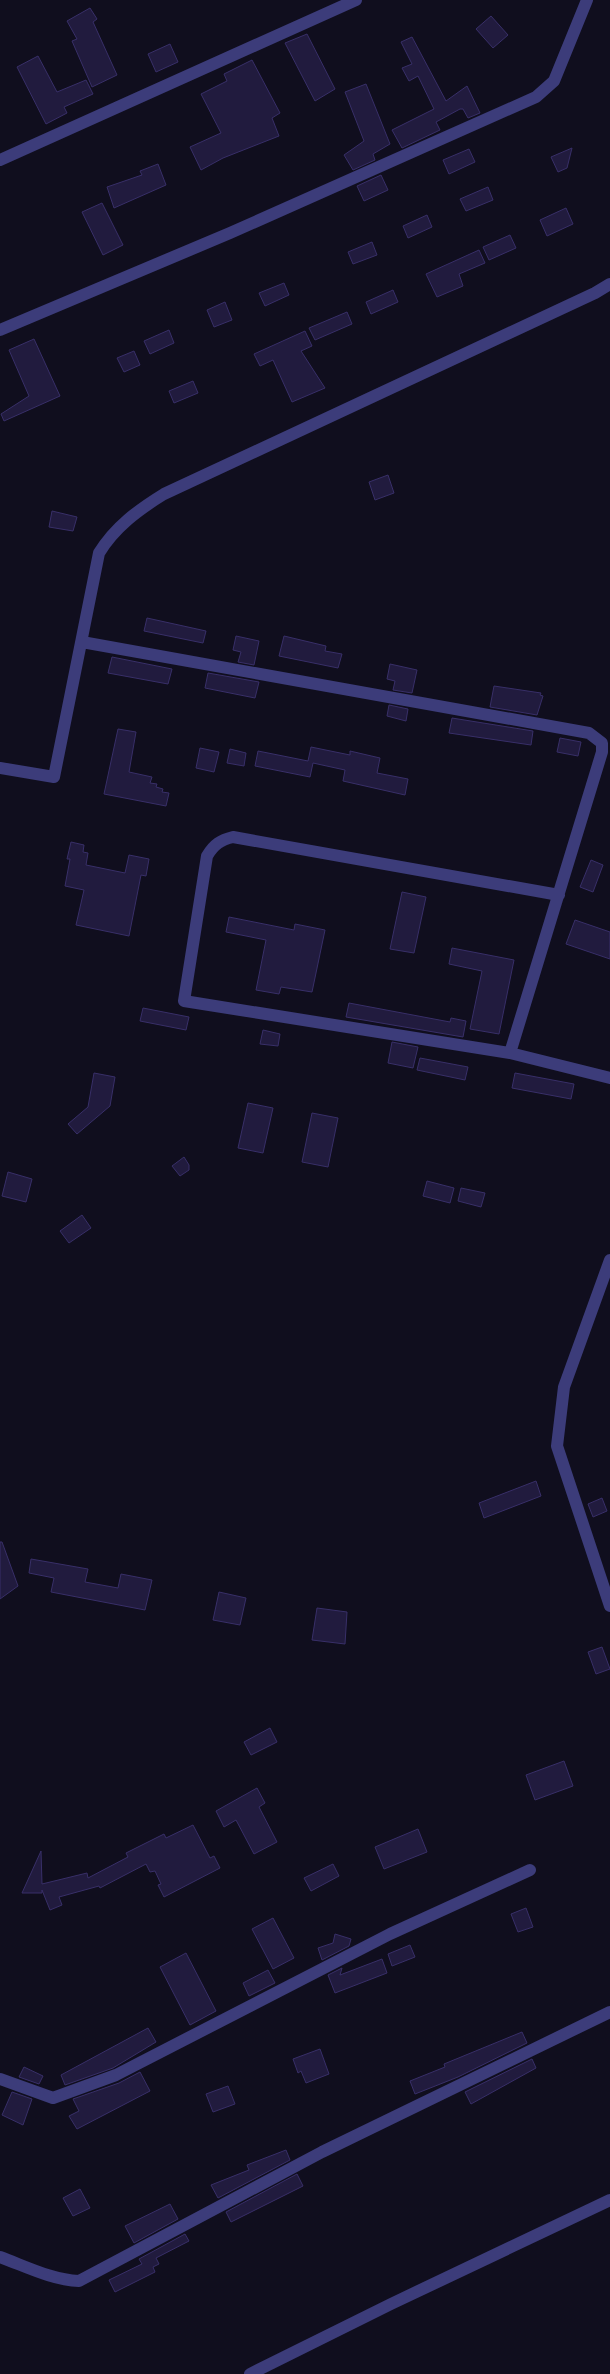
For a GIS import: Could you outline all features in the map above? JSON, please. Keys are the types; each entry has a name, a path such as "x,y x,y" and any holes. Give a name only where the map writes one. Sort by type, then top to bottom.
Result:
{"street":[{"path":"0,160 356,0"},
{"path":"0,330 230,233 536,97 554,81 587,0"},
{"path":"0,768 54,777 99,553 108,538 146,505 164,494 594,294 610,284"},
{"path":"82,642 589,733 596,736 602,743 602,752 510,1053"},
{"path":"559,895 234,837 222,839 213,846 207,856 184,1001 510,1053 610,1078"},
{"path":"609,1599 557,1446 564,1387 610,1260"},
{"path":"0,2079 53,2098 74,2092 116,2075 390,1934 530,1870"},
{"path":"0,2257 48,2275 68,2281 79,2281 322,2152 610,2012"},
{"path":"250,2374 391,2304 610,2200"}],"building":[{"path":"90,8 97,19 93,22 117,75 92,87 72,41 77,39 67,21"},
{"path":"491,16 508,35 493,48 476,29"},
{"path":"307,34 335,89 315,101 285,43"},
{"path":"412,37 446,101 467,86 480,113 468,118 463,109 460,109 436,122 440,130 402,148 392,130 434,109 418,76 409,81 402,68 412,64 401,42"},
{"path":"170,44 178,62 156,72 148,54"},
{"path":"38,56 57,92 86,80 93,94 64,107 67,113 46,124 17,67"},
{"path":"252,60 280,113 272,118 279,136 223,158 201,170 190,147 221,133 201,94 227,81 224,74"},
{"path":"366,84 390,144 373,154 375,160 353,170 344,155 364,141 345,92"},
{"path":"572,148 567,168 558,172 551,157"},
{"path":"469,149 475,162 449,174 443,160"},
{"path":"158,164 166,185 114,208 107,187 142,175 140,171"},
{"path":"381,175 388,190 364,201 357,186"},
{"path":"488,187 493,200 466,211 460,199"},
{"path":"102,203 123,245 103,255 82,212"},
{"path":"566,208 573,224 547,236 540,220"},
{"path":"427,215 432,227 408,238 403,226"},
{"path":"510,235 516,248 489,260 483,247"},
{"path":"372,242 377,255 353,264 348,252"},
{"path":"479,250 485,263 459,274 463,286 437,297 426,274"},
{"path":"284,283 289,295 265,306 259,293"},
{"path":"393,290 398,302 371,314 366,302"},
{"path":"225,302 232,320 214,327 207,310"},
{"path":"347,312 352,324 315,340 309,328"},
{"path":"169,330 174,343 150,354 144,341"},
{"path":"305,331 312,346 301,351 325,388 292,402 273,360 260,366 254,354"},
{"path":"34,339 60,396 4,421 1,414 29,396 9,350"},
{"path":"134,351 140,365 124,372 117,358"},
{"path":"193,381 198,393 174,403 169,391"},
{"path":"388,475 394,493 375,500 369,482"},
{"path":"52,511 77,517 73,531 49,527"},
{"path":"147,618 206,631 203,643 144,631"},
{"path":"236,636 259,641 254,665 238,662 241,652 233,650"},
{"path":"284,636 326,646 325,651 342,654 338,668 279,656"},
{"path":"112,657 172,669 168,684 108,673"},
{"path":"390,664 417,670 412,693 393,690 395,681 387,679"},
{"path":"208,673 259,682 255,698 205,688"},
{"path":"494,686 541,693 540,695 543,696 537,715 490,707"},
{"path":"389,705 408,709 406,721 387,716"},
{"path":"452,718 533,731 531,745 449,733"},
{"path":"118,729 136,732 129,772 152,777 150,783 157,784 156,787 163,789 162,792 169,793 166,806 104,794"},
{"path":"560,738 581,742 578,756 557,752"},
{"path":"311,747 350,755 350,751 380,758 377,773 408,779 405,795 343,781 345,770 313,763 310,777 255,766 258,751 308,761"},
{"path":"200,748 219,752 214,772 196,768"},
{"path":"230,749 246,753 244,766 227,763"},
{"path":"71,842 84,845 83,852 88,853 86,865 125,873 129,855 149,859 146,876 141,875 129,936 76,925 84,890 65,886 70,859 67,859"},
{"path":"591,860 603,865 593,892 580,887"},
{"path":"402,892 426,897 414,953 390,949"},
{"path":"229,917 294,930 295,924 325,930 312,992 281,987 279,994 256,990 266,940 226,932"},
{"path":"575,920 610,932 610,959 566,944"},
{"path":"452,948 514,960 499,1034 470,1029 482,971 449,964"},
{"path":"349,1003 450,1022 451,1018 466,1021 463,1037 346,1017"},
{"path":"143,1008 189,1017 186,1030 140,1021"},
{"path":"263,1030 280,1034 278,1046 260,1044"},
{"path":"392,1042 418,1047 413,1068 388,1063"},
{"path":"420,1058 468,1067 465,1080 417,1070"},
{"path":"94,1073 115,1077 110,1106 77,1134 68,1124 88,1107"},
{"path":"515,1073 574,1084 571,1099 512,1088"},
{"path":"248,1103 273,1108 263,1153 238,1148"},
{"path":"312,1113 338,1118 328,1167 302,1162"},
{"path":"184,1157 189,1165 189,1170 180,1176 172,1166"},
{"path":"8,1172 32,1179 26,1202 2,1196"},
{"path":"427,1181 454,1188 450,1203 423,1196"},
{"path":"461,1188 485,1193 481,1207 458,1201"},
{"path":"82,1215 91,1228 69,1243 60,1231"},
{"path":"536,1481 541,1496 484,1518 479,1503"},
{"path":"602,1498 607,1511 593,1517 588,1504"},
{"path":"0,1542 2,1542 18,1586 0,1599"},
{"path":"31,1559 88,1569 85,1582 118,1588 121,1574 152,1580 145,1610 51,1592 54,1578 29,1573"},
{"path":"219,1592 246,1598 240,1625 213,1620"},
{"path":"317,1608 347,1612 345,1644 312,1640"},
{"path":"602,1647 610,1669 596,1674 588,1652"},
{"path":"270,1728 277,1742 251,1755 244,1742"},
{"path":"564,1761 573,1786 535,1800 526,1775"},
{"path":"257,1788 265,1803 259,1807 277,1842 254,1854 236,1820 224,1827 216,1811"},
{"path":"193,1825 210,1858 214,1856 220,1868 164,1897 158,1885 161,1884 155,1871 150,1872 146,1864 100,1888 99,1886 59,1897 62,1905 50,1910 42,1890 42,1893 22,1893 41,1851 42,1884 87,1873 88,1878 128,1857 126,1853 164,1834 166,1838"},
{"path":"418,1829 427,1852 384,1869 375,1847"},
{"path":"333,1864 339,1876 311,1891 304,1878"},
{"path":"526,1908 533,1927 518,1932 511,1914"},
{"path":"273,1918 294,1958 273,1969 252,1929"},
{"path":"335,1934 351,1939 349,1946 322,1960 318,1948 333,1943"},
{"path":"410,1945 415,1957 392,1966 388,1954"},
{"path":"186,1953 216,2011 190,2025 160,1967"},
{"path":"382,1959 387,1973 335,1993 328,1975 342,1968 340,1975"},
{"path":"268,1970 275,1983 249,1996 243,1983"},
{"path":"148,2028 156,2042 113,2068 65,2085 61,2075"},
{"path":"522,2032 527,2043 458,2077 415,2094 410,2081 445,2067 444,2064"},
{"path":"320,2049 329,2074 306,2083 301,2071 298,2073 293,2059"},
{"path":"532,2059 536,2068 471,2104 465,2092"},
{"path":"24,2067 43,2076 39,2084 19,2077"},
{"path":"140,2072 150,2091 77,2129 69,2116 79,2111 73,2099 119,2083"},
{"path":"228,2086 235,2104 213,2112 206,2094"},
{"path":"12,2092 32,2099 23,2125 2,2115"},
{"path":"286,2150 290,2160 218,2198 211,2185 249,2170 247,2165"},
{"path":"297,2174 303,2186 231,2222 226,2212"},
{"path":"80,2189 90,2208 73,2216 63,2198"},
{"path":"170,2204 178,2219 134,2243 125,2226"},
{"path":"185,2234 189,2241 156,2258 159,2264 153,2267 155,2272 115,2292 109,2280 142,2264 139,2259"}]}
